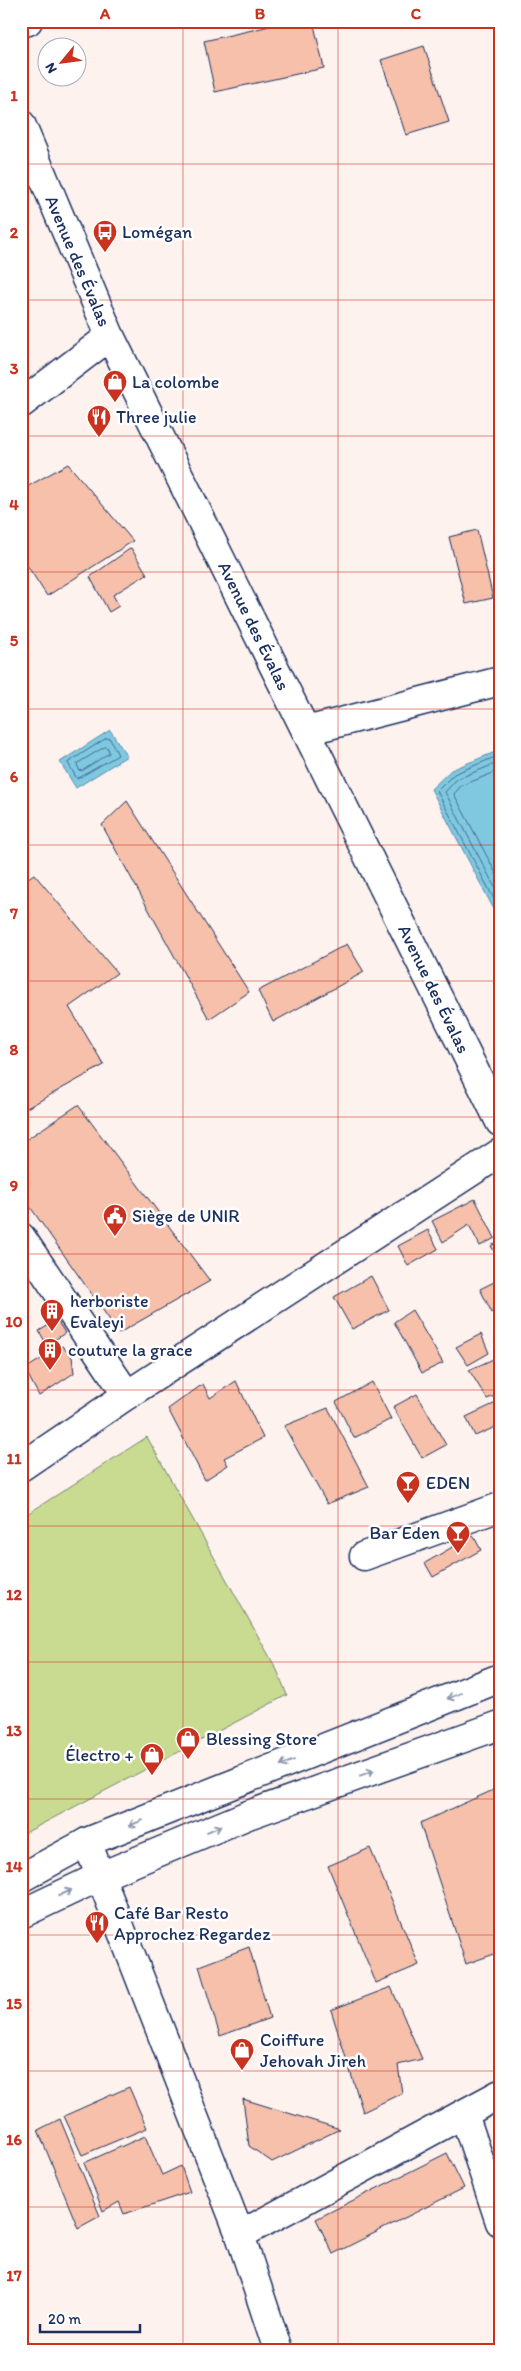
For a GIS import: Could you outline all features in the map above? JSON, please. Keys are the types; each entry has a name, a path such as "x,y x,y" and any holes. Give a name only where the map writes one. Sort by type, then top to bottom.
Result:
{"street":[{"path":"21,23 28,21"},
{"name":"Avenue des Évalas","path":"21,124 110,336 500,1122"},
{"path":"21,404 110,336"},
{"path":"306,731 500,681"},
{"path":"21,1467 127,1395 493,1157"},
{"path":"21,1237 127,1395"},
{"path":"364,1556 500,1507"},
{"path":"21,1878 87,1842 500,1678"},
{"path":"21,1914 101,1876 248,1815 500,1725"},
{"path":"87,1842 240,2235 278,2350"},
{"path":"240,2235 500,2094"},
{"path":"464,2114 500,2222"}],"green space":[{"path":"147,1437 277,1670 287,1695 21,1835 21,1518"}],"water":[{"path":"110,730 127,756 76,788 60,762"},
{"path":"500,750 500,921 431,789 451,770"}],"building":[{"path":"292,21 313,21 324,68 215,92 204,41"},
{"path":"424,46 449,122 406,135 381,60"},
{"path":"68,464 133,541 47,596 21,556 21,490"},
{"path":"477,530 493,598 466,604 449,537"},
{"path":"131,548 147,574 113,595 119,606 109,612 90,577"},
{"path":"127,801 249,992 209,1019 102,825"},
{"path":"34,874 117,973 69,1007 104,1065 27,1108 21,1099 21,883"},
{"path":"347,944 364,972 273,1022 258,991"},
{"name":"Siège de UNIR","path":"78,1105 210,1281 119,1333 21,1194 21,1143"},
{"path":"475,1199 495,1238 480,1246 469,1225 443,1242 432,1221"},
{"path":"428,1230 438,1249 408,1266 398,1246"},
{"path":"500,1242 500,1261 491,1246"},
{"path":"371,1276 389,1310 352,1329 334,1297"},
{"path":"500,1279 500,1310 492,1313 480,1289"},
{"path":"412,1310 443,1363 422,1373 394,1322"},
{"name":"herboriste Evaleyi","path":"57,1320 65,1333 47,1345 39,1331"},
{"path":"481,1334 489,1353 468,1365 456,1347"},
{"name":"couture la grace","path":"62,1346 72,1357 74,1373 39,1396 25,1369"},
{"path":"500,1356 500,1394 487,1399 469,1370"},
{"path":"236,1381 263,1438 224,1458 228,1465 205,1480 168,1409 203,1384 210,1398"},
{"path":"372,1382 391,1419 354,1438 336,1402"},
{"path":"417,1394 446,1445 422,1458 393,1407"},
{"path":"500,1401 500,1425 475,1436 466,1417"},
{"path":"328,1408 369,1487 327,1504 284,1426"},
{"path":"473,1535 481,1550 433,1577 425,1563"},
{"path":"500,1787 500,1952 466,1964 420,1823"},
{"path":"370,1848 419,1965 376,1983 328,1866"},
{"path":"249,1947 270,2018 220,2036 199,1966"},
{"path":"391,1987 422,2059 398,2065 402,2093 363,2112 331,2010"},
{"path":"129,2087 147,2128 82,2155 64,2116"},
{"path":"243,2099 340,2129 272,2162 249,2146"},
{"path":"60,2119 100,2216 78,2228 38,2130"},
{"path":"145,2136 162,2175 181,2166 190,2192 124,2214 119,2202 103,2211 84,2163"},
{"path":"447,2153 464,2188 333,2254 316,2219"}],"place":[{"name":"Lomégan","path":"105,253"},
{"name":"La colombe","path":"115,403"},
{"name":"Three julie","path":"99,438"},
{"name":"Siège de UNIR","path":"115,1237"},
{"name":"herboriste Evaleyi","path":"52,1332"},
{"name":"couture la grace","path":"50,1371"},
{"name":"EDEN","path":"408,1504"},
{"name":"Bar Eden","path":"458,1554"},
{"name":"Blessing Store","path":"188,1760"},
{"name":"Électro +","path":"152,1776"},
{"name":"Café Bar Resto Approchez Regardez","path":"97,1944"},
{"name":"Coiffure Jehovah Jireh","path":"242,2071"}]}
